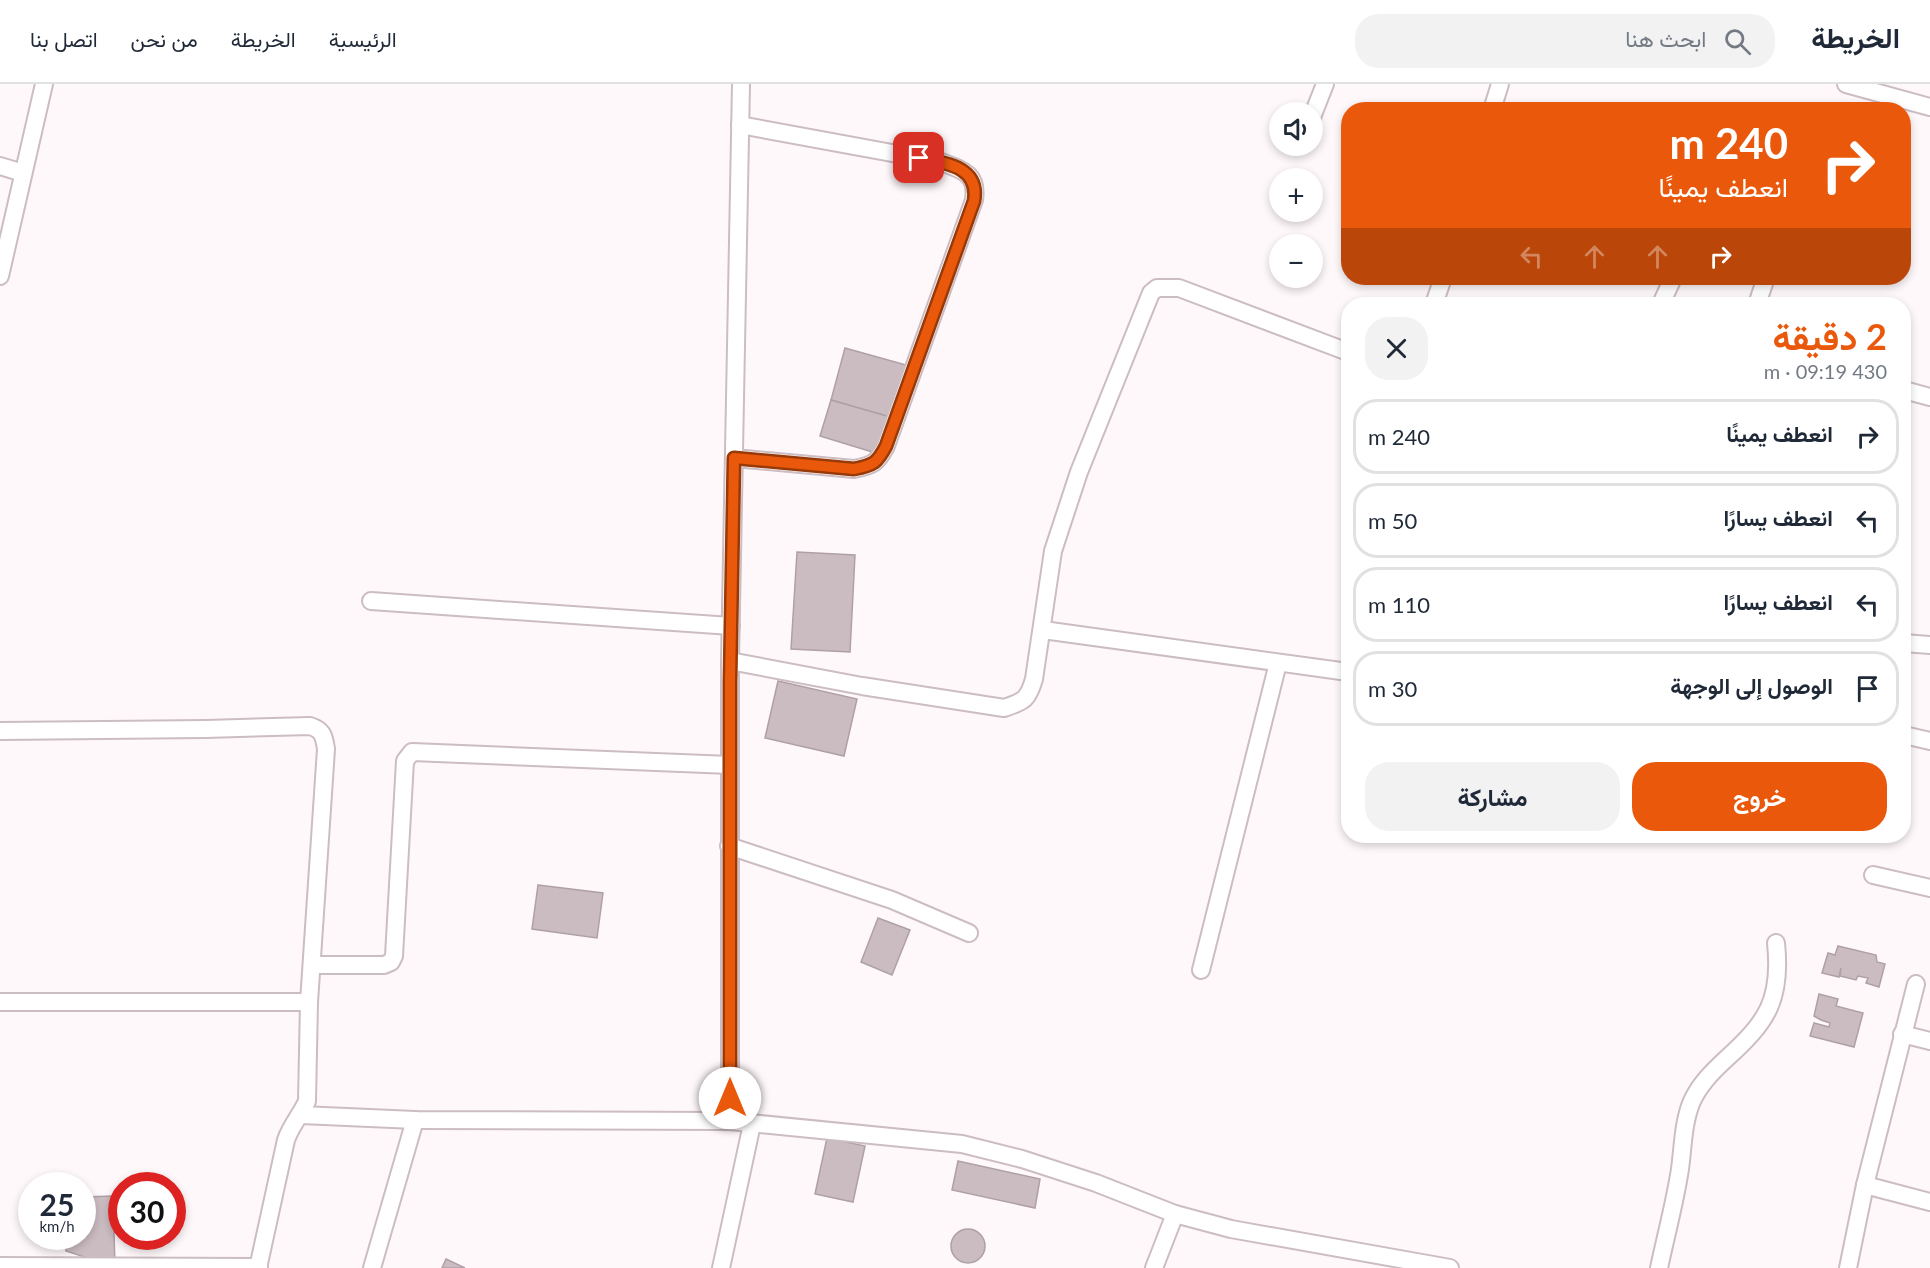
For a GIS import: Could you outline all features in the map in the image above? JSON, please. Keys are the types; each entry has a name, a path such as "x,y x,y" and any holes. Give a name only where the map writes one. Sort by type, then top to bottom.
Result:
{"street":[{"path":"0,276 44,84"},
{"path":"730,1121 730,661 741,84"},
{"path":"1318,102 1326,84"},
{"path":"1494,102 1500,84"},
{"path":"1846,84 1930,107"},
{"path":"734,458 854,469 878,462 886,446 974,201 976,189 972,179 962,170 941,162 740,125"},
{"path":"0,166 23,173"},
{"path":"730,661 862,686 1004,708 1023,701 1030,693 1053,551 1079,472 1151,293 1157,288 1179,288 1341,349"},
{"path":"1911,392 1930,397"},
{"path":"371,601 731,626"},
{"path":"1042,630 1341,671"},
{"path":"1911,644 1930,645"},
{"path":"1201,970 1278,663"},
{"path":"0,731 310,726 319,729 324,737 326,749 309,1002 307,1101 302,1115 290,1127 286,1140 258,1268 0,1266"},
{"path":"1911,737 1930,741"},
{"path":"312,965 384,965 391,962 394,956 405,761 412,752 730,765"},
{"path":"729,846 892,900 969,933"},
{"path":"1873,875 1930,888"},
{"path":"1659,1268 1690,1104 1698,1088 1754,1032 1768,1011 1774,995 1778,967 1776,943"},
{"path":"1848,1268 1865,1185 1916,984"},
{"path":"0,1002 309,1002"},
{"path":"1902,1034 1930,1041"},
{"path":"302,1115 415,1120 730,1121 973,1146 1085,1180 1175,1214 1231,1229 1390,1263 1450,1268"},
{"path":"372,1268 415,1120"},
{"path":"721,1268 752,1124"},
{"path":"1865,1185 1930,1202"},
{"path":"1154,1268 1175,1214"}],"building":[{"path":"845,348 906,365 890,417 831,400"},
{"path":"831,400 890,417 879,454 820,436"},
{"path":"797,552 855,555 850,652 791,649"},
{"path":"778,681 857,699 844,756 765,738"},
{"path":"538,885 603,893 597,938 532,929"},
{"path":"878,918 910,930 892,975 861,962"},
{"path":"1838,946 1876,955 1877,962 1885,964 1879,987 1866,983 1868,978 1858,976 1856,980 1840,976 1841,968 1839,977 1822,973 1828,953 1835,955"},
{"path":"1819,994 1838,999 1836,1006 1863,1013 1854,1047 1810,1036 1814,1023 1829,1027 1830,1023 1814,1016"},
{"path":"827,1138 865,1146 853,1202 815,1194"},
{"path":"958,1161 1040,1179 1035,1208 952,1190"},
{"path":"108,1196 108,1250 115,1250 115,1267 66,1251 96,1250 96,1197"},
{"path":"968,1229 980,1234 985,1246 980,1258 968,1263 956,1258 951,1246 956,1234"},
{"path":"446,1259 465,1268 442,1268"}],"route":[{"path":"730,1098 730,682 734,458 854,469 878,462 886,446 974,201 976,189 972,179 962,170 941,162 919,158"}]}
